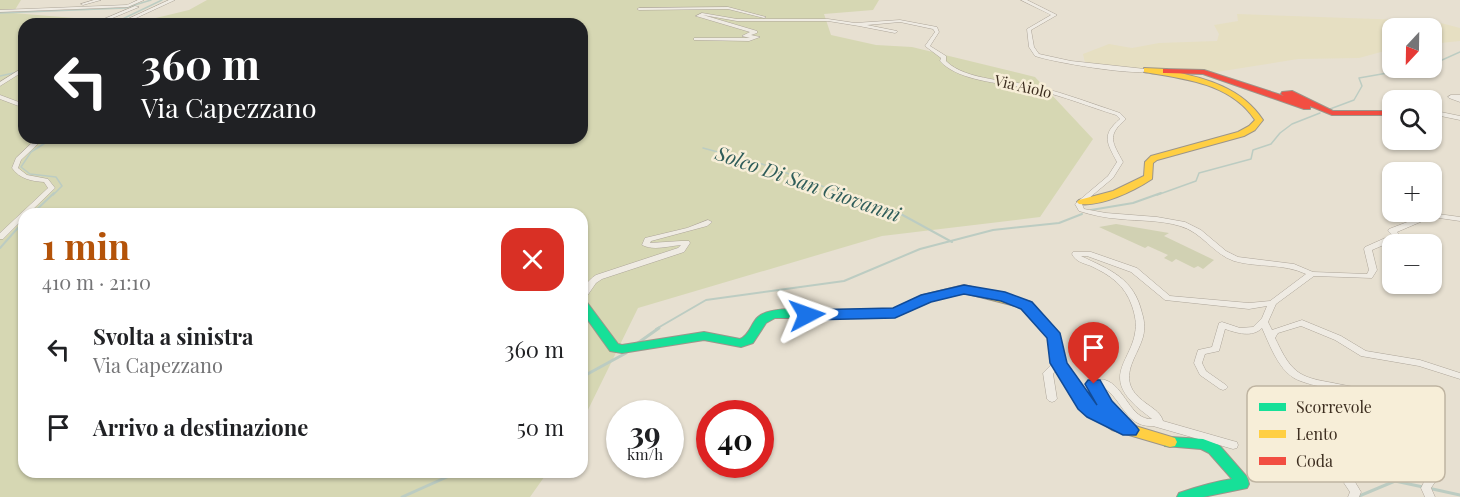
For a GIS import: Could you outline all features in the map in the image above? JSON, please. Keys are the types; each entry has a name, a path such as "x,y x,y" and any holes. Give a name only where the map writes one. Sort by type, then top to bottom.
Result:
{"street":[{"path":"71,8 99,0"},
{"path":"108,18 135,6 142,0"},
{"path":"132,18 173,0"},
{"path":"1023,0 1055,15 1029,29 1031,48 1037,55 1055,60 1185,75 1240,98 1254,108 1259,120 1255,127 1242,134 1196,142 1154,159 1149,162 1149,177 1136,186 1100,199 1082,202 1078,204 1081,210 1180,223 1205,233 1232,258 1299,266 1312,274 1369,276 1373,270 1368,249 1397,236 1392,231 1431,215 1460,219"},
{"path":"1,10 44,5"},
{"path":"1,10 135,6"},
{"name":"Via Aiolo","path":"639,9 728,8 771,20"},
{"name":"Via Aiolo","path":"696,39 749,40 758,37 744,36 755,32 698,16 702,14 737,20 828,20 895,32"},
{"name":"Via Aiolo","path":"857,25 900,21 935,28 938,30 937,34 927,46 944,57 943,61 950,68 982,79 1037,88 1118,114 1123,119 1111,130 1109,139 1120,162 1111,177 1082,202"},
{"path":"1145,71 1204,72 1307,107 1284,94 1289,93 1332,113 1382,113"},
{"path":"0,84 18,73"},
{"path":"0,97 18,104"},
{"path":"1442,114 1460,118"},
{"path":"31,208 52,188 46,180 29,178 19,174 15,168 18,159 34,144"},
{"path":"0,237 18,220"},
{"path":"588,288 593,281 599,278 681,250 686,243 674,242 654,247 646,245 648,240 684,229 704,226 708,222"},
{"path":"1155,423 1158,422 1157,417 1128,391 1125,375 1127,359 1140,331 1140,321 1131,296 1120,280 1078,258 1076,254 1088,254 1134,270 1168,298 1270,307"},
{"path":"1223,387 1203,373 1198,363 1201,352 1216,349 1222,325 1250,332 1264,322 1270,307 1312,274"},
{"path":"588,313 609,343 622,351 667,340 706,336 742,343 753,335 762,319 773,314 895,313 927,298 964,289 982,291 1027,305 1054,337 1059,363 1084,404 1093,412 1130,430 1173,443 1203,444 1214,449 1227,461 1242,481 1242,484 1209,489 1184,497"},
{"path":"1264,322 1286,367 1298,376 1337,386"},
{"path":"1272,336 1275,331 1302,323 1338,338 1364,354 1420,363 1460,376"},
{"path":"1052,399 1048,373 1059,363"},
{"path":"1130,430 1098,396 1094,388 1096,382 1111,387 1127,410 1137,418 1233,445"},
{"path":"1429,482 1426,488 1430,497"}],"shaded area":[{"path":"1237,14 1382,19 1382,52 1359,58 1298,59 1210,73 1122,70 1085,63 1083,54 1109,44 1132,48 1159,43 1217,41 1219,34 1214,25 1238,21"},
{"path":"1442,23 1460,28 1460,41 1442,43"}],"green space":[{"path":"0,0 21,0 13,13 74,18 18,18 18,144 588,144 588,18 156,18 189,10 207,0 879,0 873,10 824,14 831,35 876,45 912,47 1035,77 1093,139 1040,217 882,236 638,308 588,410 588,208 18,208 18,478 543,478 530,497 0,497"},
{"path":"1116,224 1169,233 1164,236 1214,260 1203,269 1198,266 1194,268 1176,259 1172,262 1164,258 1168,255 1148,246 1145,248 1099,227"}],"waterway":[{"path":"0,13 125,8 151,0"},
{"path":"124,18 162,0"},
{"name":"Solco Di San Giovanni","path":"1442,60 1460,52"},
{"path":"0,76 18,72"},
{"name":"Solco Di San Giovanni","path":"1330,109 1354,100 1362,86 1359,78 1382,74"},
{"name":"Solco Di San Giovanni","path":"1157,195 1196,181 1199,173 1251,159 1253,150 1271,144 1292,124 1320,113"},
{"path":"44,144 31,152 21,167 30,174 56,177 62,186 53,195"},
{"name":"Solco Di San Giovanni","path":"703,148 762,164 843,194"},
{"path":"38,208 54,193"},
{"name":"Solco Di San Giovanni","path":"1091,210 1133,203 1161,193"},
{"name":"Solco Di San Giovanni","path":"843,194 888,207 950,241"},
{"name":"Solco Di San Giovanni","path":"950,241 993,230 1059,223 1082,214"},
{"path":"0,248 18,228"},
{"path":"656,329 706,300 844,281 920,249 950,241"},
{"path":"635,345 659,328"},
{"path":"588,374 626,353"},
{"path":"402,497 445,478"},
{"path":"1357,497 1393,482"},
{"path":"1400,482 1423,487"},
{"path":"1428,488 1460,495"}],"traffic: fast":[{"path":"588,312 614,348 622,349 704,336 741,343 749,340 762,320 773,314 825,314"},
{"path":"1170,442 1203,444 1214,449 1242,481 1242,484 1209,489 1184,497"}],"traffic: slow":[{"path":"1082,202 1117,193 1141,182 1149,177 1149,162 1154,158 1241,134 1252,128 1259,120 1252,108 1226,90 1193,79 1147,70 1166,71"},
{"path":"825,314 895,313 927,298 964,289 1027,305 1054,337 1058,363 1084,404 1117,426 1170,442"}],"traffic: jam":[{"path":"1166,71 1204,72 1307,107 1285,94 1289,93 1332,113 1382,113"}],"route":[{"path":"807,315 832,312 895,313 927,298 964,289 982,291 1027,305 1054,337 1059,363 1084,404 1117,426 1130,430 1098,396 1094,384"}]}
